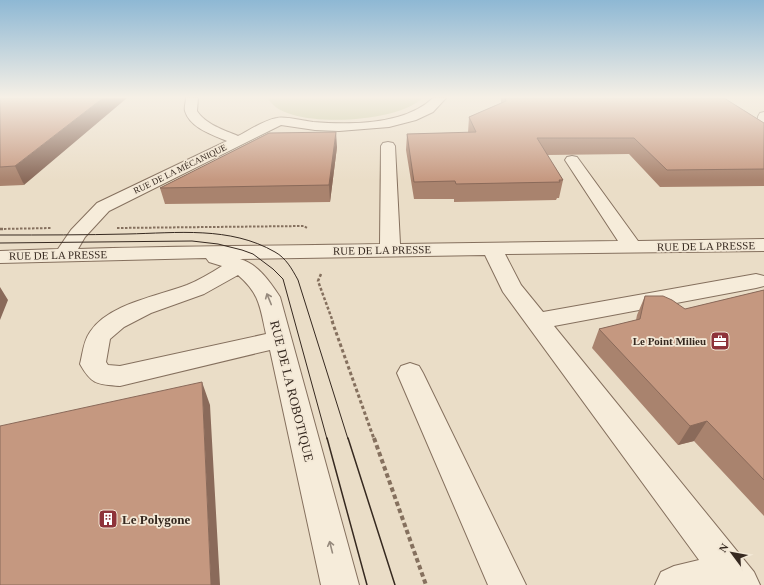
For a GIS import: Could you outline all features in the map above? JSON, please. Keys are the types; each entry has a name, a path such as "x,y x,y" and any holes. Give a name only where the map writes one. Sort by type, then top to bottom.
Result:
{"street":[{"path":"206,125 239,141"},
{"name":"RUE DE LA MÉCANIQUE","path":"64,256 78,234 103,207 270,125"},
{"name":"RUE DE LA MÉCANIQUE","path":"298,125 332,128 368,125"},
{"path":"388,146 390,250"},
{"path":"572,160 632,247"},
{"name":"RUE DE LA PRESSE","path":"0,256 64,256 182,252 252,253 764,245"},
{"path":"492,249 511,287 735,578"},
{"name":"RUE DE LA ROBOTIQUE","path":"182,252 215,257 239,265 256,279 269,297 340,585"},
{"path":"239,265 201,287 133,312 110,325 99,337 93,364 101,374 120,376 280,339"},
{"path":"538,321 756,281"},
{"path":"410,373 507,585"},
{"path":"674,585 735,578"}],"building":[{"path":"0,125 68,125 15,166 0,167"},
{"path":"473,125 764,125 764,169 667,170 634,138 537,138 563,180 559,180 560,182 456,184 455,181 414,182 407,134 476,132"},
{"path":"336,132 329,185 160,188 269,133"},
{"path":"764,290 764,480 707,421 690,426 599,329 640,319 645,296 663,296 685,309"},
{"name":"Le Polygone","path":"202,382 211,585 0,585 0,426"}],"tram line":[{"path":"0,235 203,233 240,238 258,244 279,254 286,261 298,280 348,439"},
{"path":"0,243 192,241 218,244 253,254 273,269 283,279 327,439"},
{"path":"327,438 367,585"},
{"path":"348,438 395,585"}],"place":[{"name":"Le Point Milieu","path":"720,341"},
{"name":"Le Polygone","path":"108,519"}]}
